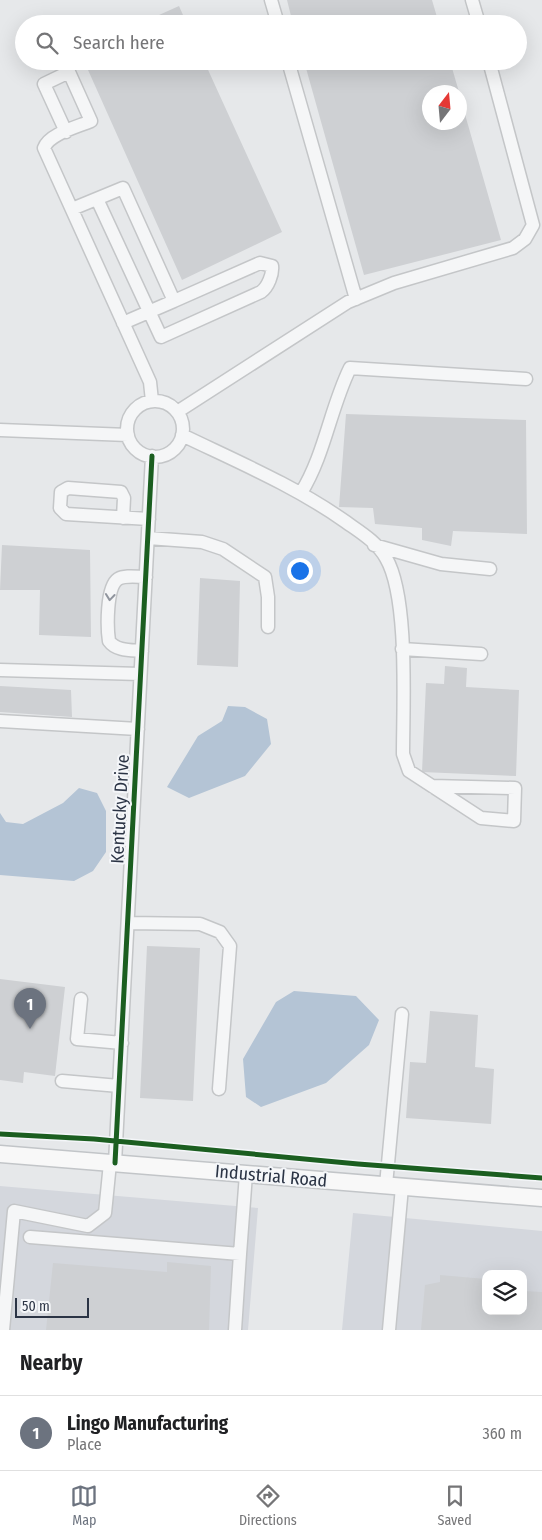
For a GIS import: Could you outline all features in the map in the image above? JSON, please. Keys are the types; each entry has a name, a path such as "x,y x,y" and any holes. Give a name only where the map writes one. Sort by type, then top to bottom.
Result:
{"main road":[{"name":"Industrial Road","path":"0,1154 542,1198"}],"street":[{"path":"271,0 275,15"},
{"path":"472,0 476,15"},
{"path":"291,70 356,299"},
{"path":"177,412 356,299 394,283 512,248 525,239 534,225 491,70"},
{"path":"66,132 44,84 69,72 91,121 49,140 44,148 150,382 152,401"},
{"path":"72,210 123,188 174,301"},
{"path":"97,199 149,312 161,337 261,292 266,286 272,266 260,263 149,312 123,323"},
{"path":"301,493 314,472 325,443 337,395 350,368 526,380"},
{"path":"152,401 161,402 177,412 181,419 182,435 171,451 152,456 141,453 132,446 128,435 130,416 135,409 152,401"},
{"path":"0,430 128,435"},
{"path":"182,435 301,493 368,537 386,557 395,584 402,649 403,754 409,771 481,818 514,821 515,788 432,786"},
{"name":"Kentucky Drive","path":"6,1229 14,1211 88,1226 105,1213 112,1163 122,1044 152,456"},
{"path":"123,518 124,498 121,492 68,488 61,492 60,508 66,514 123,518 149,519"},
{"path":"148,538 202,542 223,549 265,577 268,596 268,627"},
{"path":"374,545 441,564 490,568"},
{"path":"142,650 120,649 109,642 109,594 111,586 117,580 124,577 146,577"},
{"path":"402,649 481,654"},
{"path":"0,670 140,674"},
{"path":"0,721 138,729"},
{"path":"128,923 200,924 220,932 230,946 219,1089"},
{"path":"81,999 77,1039 122,1044"},
{"path":"390,1330 402,1014"},
{"path":"62,1081 119,1086"},
{"path":"235,1330 246,1174"},
{"path":"3,1330 6,1229"},
{"path":"30,1237 240,1254"}],"shaded area":[{"path":"0,1186 258,1208 248,1330 0,1330"},
{"path":"353,1213 542,1231 542,1330 342,1330"}],"water":[{"path":"228,706 245,707 267,719 271,744 245,776 189,798 167,787 198,736 222,721"},
{"path":"79,788 97,793 106,811 106,852 93,871 74,881 0,875 0,813 6,822 23,824 63,803"},
{"path":"294,991 356,996 379,1020 369,1045 326,1083 261,1107 246,1097 243,1059 276,1002"}],"building":[{"path":"287,0 432,0 436,15 291,15"},
{"path":"179,6 183,15 159,15"},
{"path":"88,70 208,70 282,232 182,280"},
{"path":"307,70 453,70 457,85 422,85 422,130 467,130 467,121 501,240 364,275"},
{"path":"346,414 526,420 527,534 453,531 451,546 422,540 422,528 375,524 373,508 339,507"},
{"path":"2,545 90,550 91,637 39,635 40,590 0,590"},
{"path":"200,578 240,581 238,667 197,665"},
{"path":"445,666 467,668 466,687 519,690 516,776 422,772 426,683 444,684"},
{"path":"0,686 71,690 72,717 0,712"},
{"path":"147,946 200,948 193,1101 140,1098"},
{"path":"0,979 65,987 55,1076 24,1072 23,1083 0,1080"},
{"path":"430,1011 478,1015 475,1067 494,1069 491,1124 406,1118 410,1062 426,1063"},
{"path":"167,1262 211,1266 209,1330 46,1330 53,1263 167,1272"},
{"path":"440,1275 482,1279 482,1315 527,1315 527,1291 542,1292 542,1330 421,1330 425,1285 440,1282"}],"cycle path":[{"path":"115,1163 152,456"},
{"path":"0,1134 94,1139 358,1164 542,1178"}],"place":[{"name":"Lingo Manufacturing","path":"30,1029"}]}
